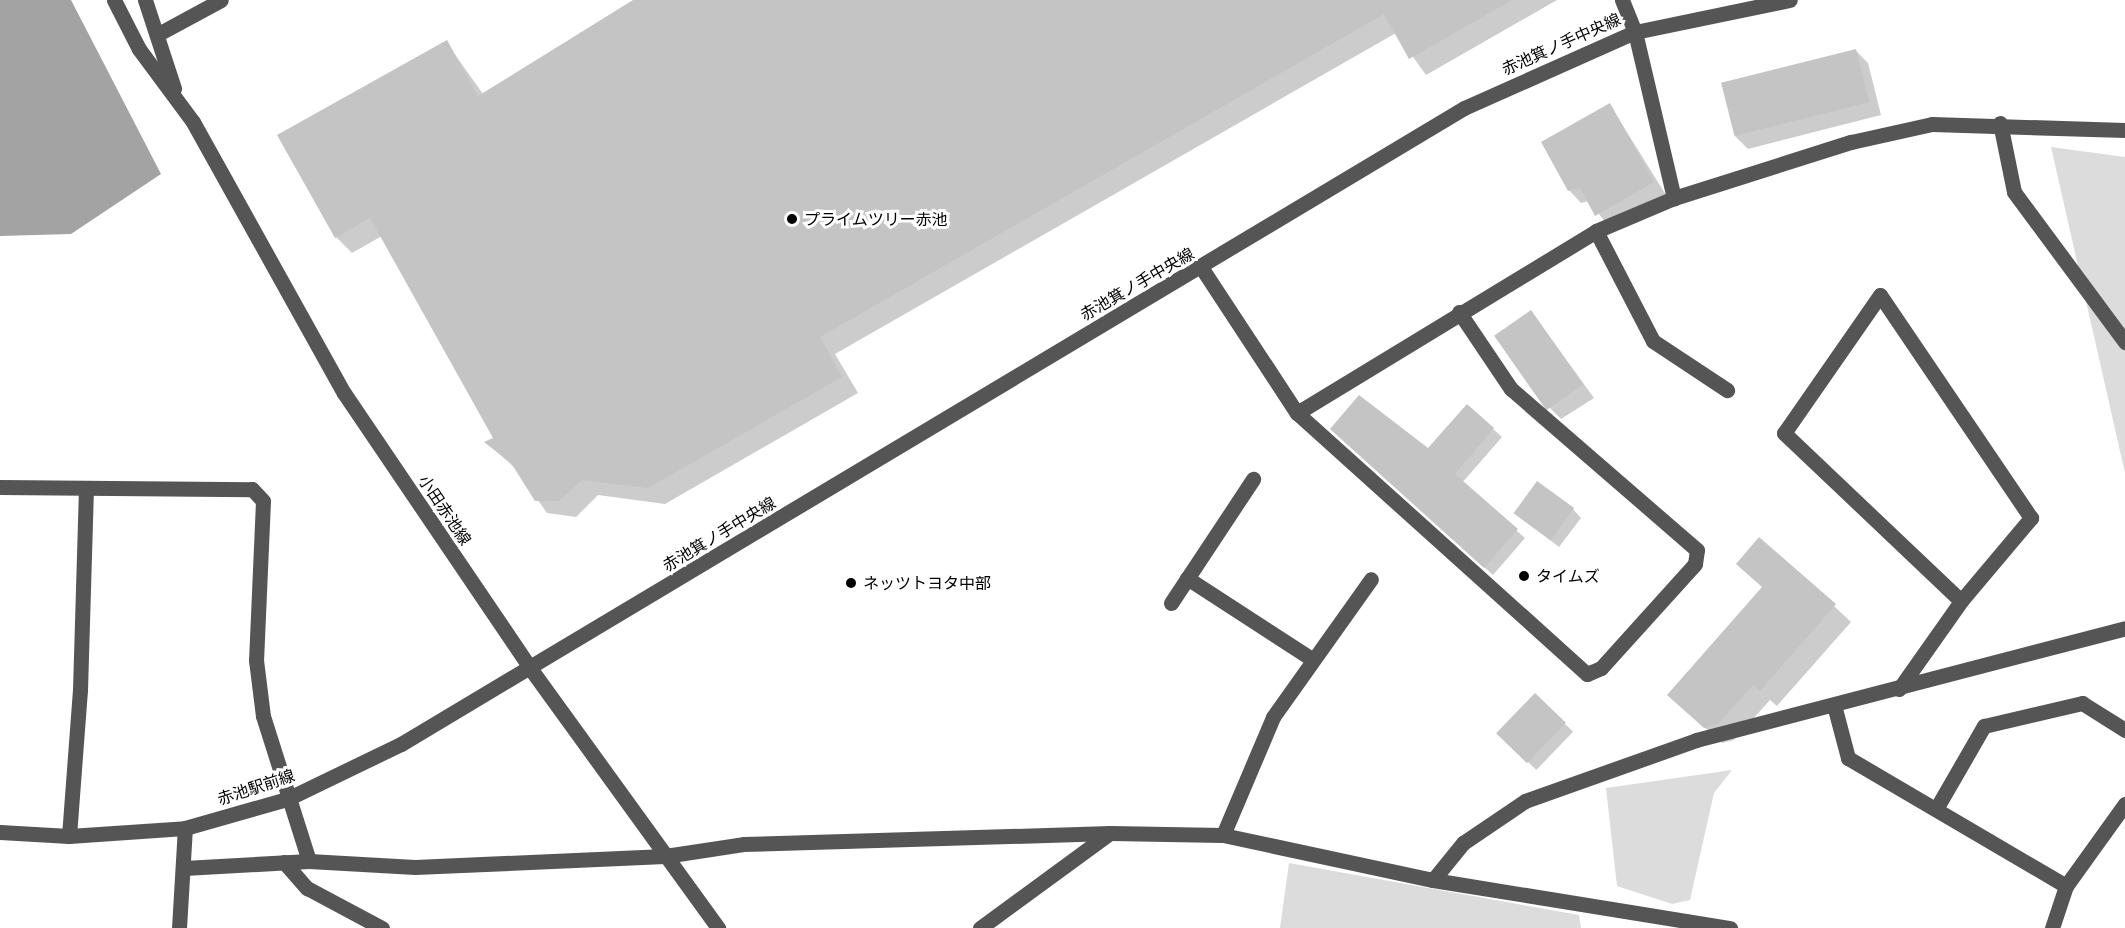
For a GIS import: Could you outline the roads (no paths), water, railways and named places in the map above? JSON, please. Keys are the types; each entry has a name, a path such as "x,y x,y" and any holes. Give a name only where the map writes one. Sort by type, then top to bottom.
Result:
{"street":[{"name":"小田赤池線","path":"114,0 139,49 175,92 344,393 530,668 718,928"},
{"name":"小田赤池線","path":"145,0 160,33 175,92"},
{"path":"160,33 221,0"},
{"path":"1622,0 1635,32 1674,198"},
{"name":"赤池箕ノ手中央線","path":"530,668 1464,108 1635,32 1791,0"},
{"path":"2000,123 2014,192 2125,342"},
{"path":"1297,413 1459,312 1596,231 1674,198 1851,142 1932,124 2000,123 2125,130"},
{"path":"1596,231 1653,341 1727,390"},
{"path":"1201,267 1297,413 1587,674 1601,668 1695,564 1697,550 1511,389 1459,312"},
{"path":"1899,689 1962,601 2031,518 1880,295 1784,433 1962,601"},
{"path":"1171,603 1253,479"},
{"path":"0,488 252,489 263,501 256,660 263,716 287,799 309,861"},
{"path":"69,836 81,690 86,488"},
{"path":"1187,578 1310,658"},
{"path":"1222,835 1273,717 1310,658 1371,579"},
{"path":"1433,880 1463,843 1525,801 1696,740 1899,689 2125,628"},
{"name":"赤池駅前線","path":"0,832 69,836 185,828 287,799 401,744 530,668"},
{"path":"1936,809 1984,726 2082,703 2125,730"},
{"path":"1834,705 1848,758 2066,886"},
{"path":"2052,928 2066,886 2125,804"},
{"path":"179,928 185,828"},
{"path":"980,928 1110,833"},
{"path":"184,868 309,861 415,867 665,856 744,844 1110,833 1222,835 1433,880 1730,928"},
{"path":"284,862 307,888 382,928"}],"place":[{"name":"プライムツリー赤池","path":"792,219"},
{"name":"タイムズ","path":"1524,576"},
{"name":"ネッツトヨタ中部","path":"851,583"}]}
